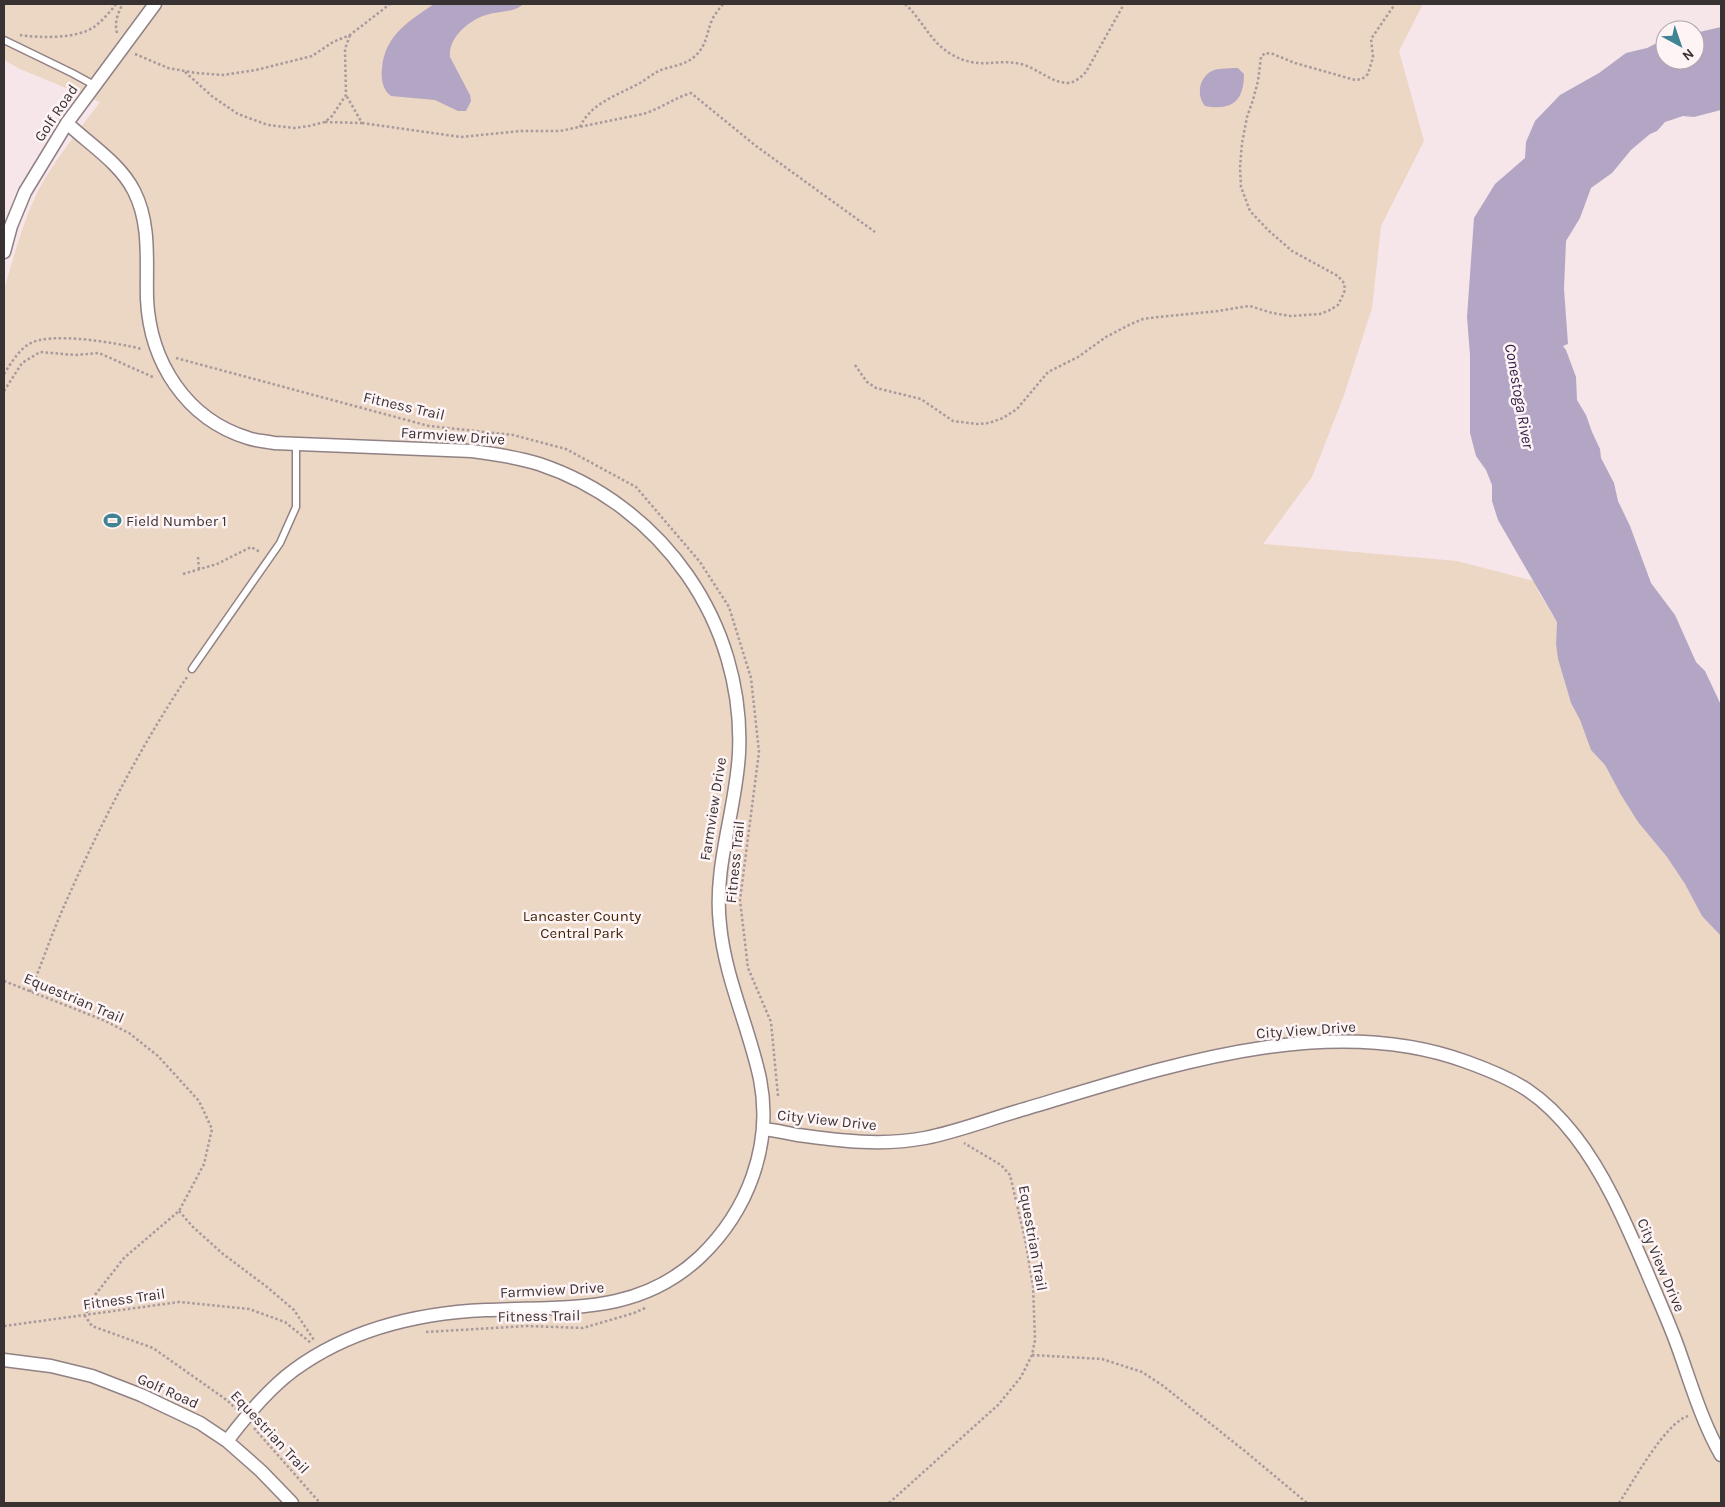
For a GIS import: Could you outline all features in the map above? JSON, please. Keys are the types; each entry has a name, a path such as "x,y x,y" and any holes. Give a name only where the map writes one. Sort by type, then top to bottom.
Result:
{"street":[{"name":"Golf Road","path":"4,252 11,226 25,192 67,123 155,4"},
{"name":"Farmview Drive","path":"67,123 125,176 134,191 142,213 148,252 148,314 152,337 157,353 170,378 196,409 224,428 248,438 274,443 472,451 512,457 539,464 589,486 612,501 648,530 675,557 686,572 711,613 723,639 737,694 739,752 735,791 720,868 718,897 722,942 760,1081 763,1110 763,1129 758,1157 751,1184 737,1212 712,1245 697,1260 673,1278 639,1295 590,1307 479,1310 444,1313 406,1320 351,1338 293,1370 245,1417 227,1441"},
{"name":"City View Drive","path":"763,1129 795,1135 867,1143 909,1141 946,1133 1192,1061 1239,1052 1315,1042 1378,1042 1419,1048 1450,1056 1514,1080 1538,1096 1577,1138 1601,1175 1632,1238 1676,1342 1701,1411 1721,1454"},
{"name":"Golf Road","path":"4,1360 51,1366 92,1376 141,1395 200,1423 227,1441 261,1471 292,1503"}],"lane":[{"path":"4,40 94,85"},
{"path":"192,669 280,542 296,507 296,444"}],"path":[{"path":"16,34 40,38 73,35 92,28 116,4"},
{"path":"123,4 116,23 119,38 138,56 168,68 223,75 256,70 312,56 333,42 350,35 390,4"},
{"path":"580,127 584,118 591,110 602,103 660,70 684,63 693,58 708,37 711,21 723,4"},
{"path":"905,4 915,14 937,44 967,62 1020,64 1035,69 1058,81 1069,83 1079,79 1086,72 1124,4"},
{"path":"855,365 867,382 876,388 921,399 953,421 977,424 1003,418 1017,409 1048,372 1078,357 1118,330 1143,319 1250,306 1272,313 1292,316 1320,314 1330,310 1338,304 1342,297 1345,290 1344,283 1338,276 1292,250 1268,230 1250,211 1241,187 1240,167 1247,117 1254,100 1261,57 1265,53 1355,80 1362,80 1368,74 1373,58 1371,39 1395,4"},
{"path":"350,35 345,49 346,95 362,123"},
{"path":"184,70 213,97 238,114 268,125 294,128 325,122 362,123 462,137 580,127 643,114 679,96 691,93 756,146 875,232"},
{"path":"325,122 332,116 346,95"},
{"name":"Fitness Trail","path":"4,374 14,357 30,343 52,338 120,344 429,426 513,435 566,449 636,488 700,562 728,607 751,678 759,752 740,900 748,968 771,1022 778,1103"},
{"path":"4,391 22,363 40,352 75,355 99,353 128,364 179,390"},
{"path":"183,574 217,564 251,547"},
{"path":"198,557 199,569"},
{"path":"30,992 61,912 104,820 144,747 192,669"},
{"name":"Equestrian Trail","path":"4,981 103,1020 129,1034 158,1056 199,1101 212,1129 204,1164 179,1211 124,1258 95,1295 85,1316 92,1326 153,1348 228,1401 245,1417 320,1503"},
{"name":"Equestrian Trail","path":"889,1503 998,1405 1021,1377 1032,1355 1035,1340 1033,1286 1025,1239 1010,1176 1001,1165 946,1133"},
{"path":"179,1211 193,1227 223,1254 294,1310 322,1353"},
{"name":"Fitness Trail","path":"4,1326 179,1302 249,1309 285,1322 303,1335 322,1353"},
{"name":"Fitness Trail","path":"426,1332 527,1326 583,1328 634,1313 650,1306"},
{"path":"1032,1355 1102,1359 1142,1372 1162,1385 1307,1503"},
{"path":"1619,1503 1664,1434 1682,1418 1701,1411"}],"green space":[{"name":"Lancaster County Central Park","path":"4,4 1423,4 1399,51 1424,141 1381,226 1372,308 1344,395 1312,477 1263,544 1457,561 1534,581 1539,593 1557,622 1556,644 1558,659 1571,703 1580,720 1591,750 1605,765 1638,822 1667,857 1685,884 1702,916 1721,936 1721,1503 4,1503 4,290 24,226 39,189 60,155 100,102 20,69 4,60"}],"water":[{"path":"434,4 523,4 515,9 479,17 467,25 452,43 450,57 470,95 471,101 466,111 458,111 435,100 391,96 383,84 384,56 393,38 407,23"},
{"name":"Conestoga River","path":"1721,27 1721,110 1694,117 1683,116 1665,122 1657,131 1650,134 1631,150 1612,173 1591,188 1580,218 1566,241 1564,289 1568,344 1563,346 1576,377 1577,400 1586,415 1600,449 1601,458 1614,483 1618,501 1630,526 1651,583 1675,615 1696,662 1705,671 1721,705 1721,936 1702,916 1685,884 1667,857 1638,822 1605,765 1591,750 1580,720 1571,703 1558,659 1556,644 1557,622 1498,520 1492,501 1492,485 1486,470 1476,456 1470,433 1470,355 1467,317 1474,218 1495,184 1525,158 1526,142 1535,121 1560,95 1599,73 1626,53 1655,44 1655,70 1705,70 1705,31"},
{"path":"1238,68 1244,74 1242,91 1235,102 1222,107 1205,106 1200,97 1200,87 1204,78 1214,70"}],"place":[{"name":"Field Number 1","path":"112,521"}]}
